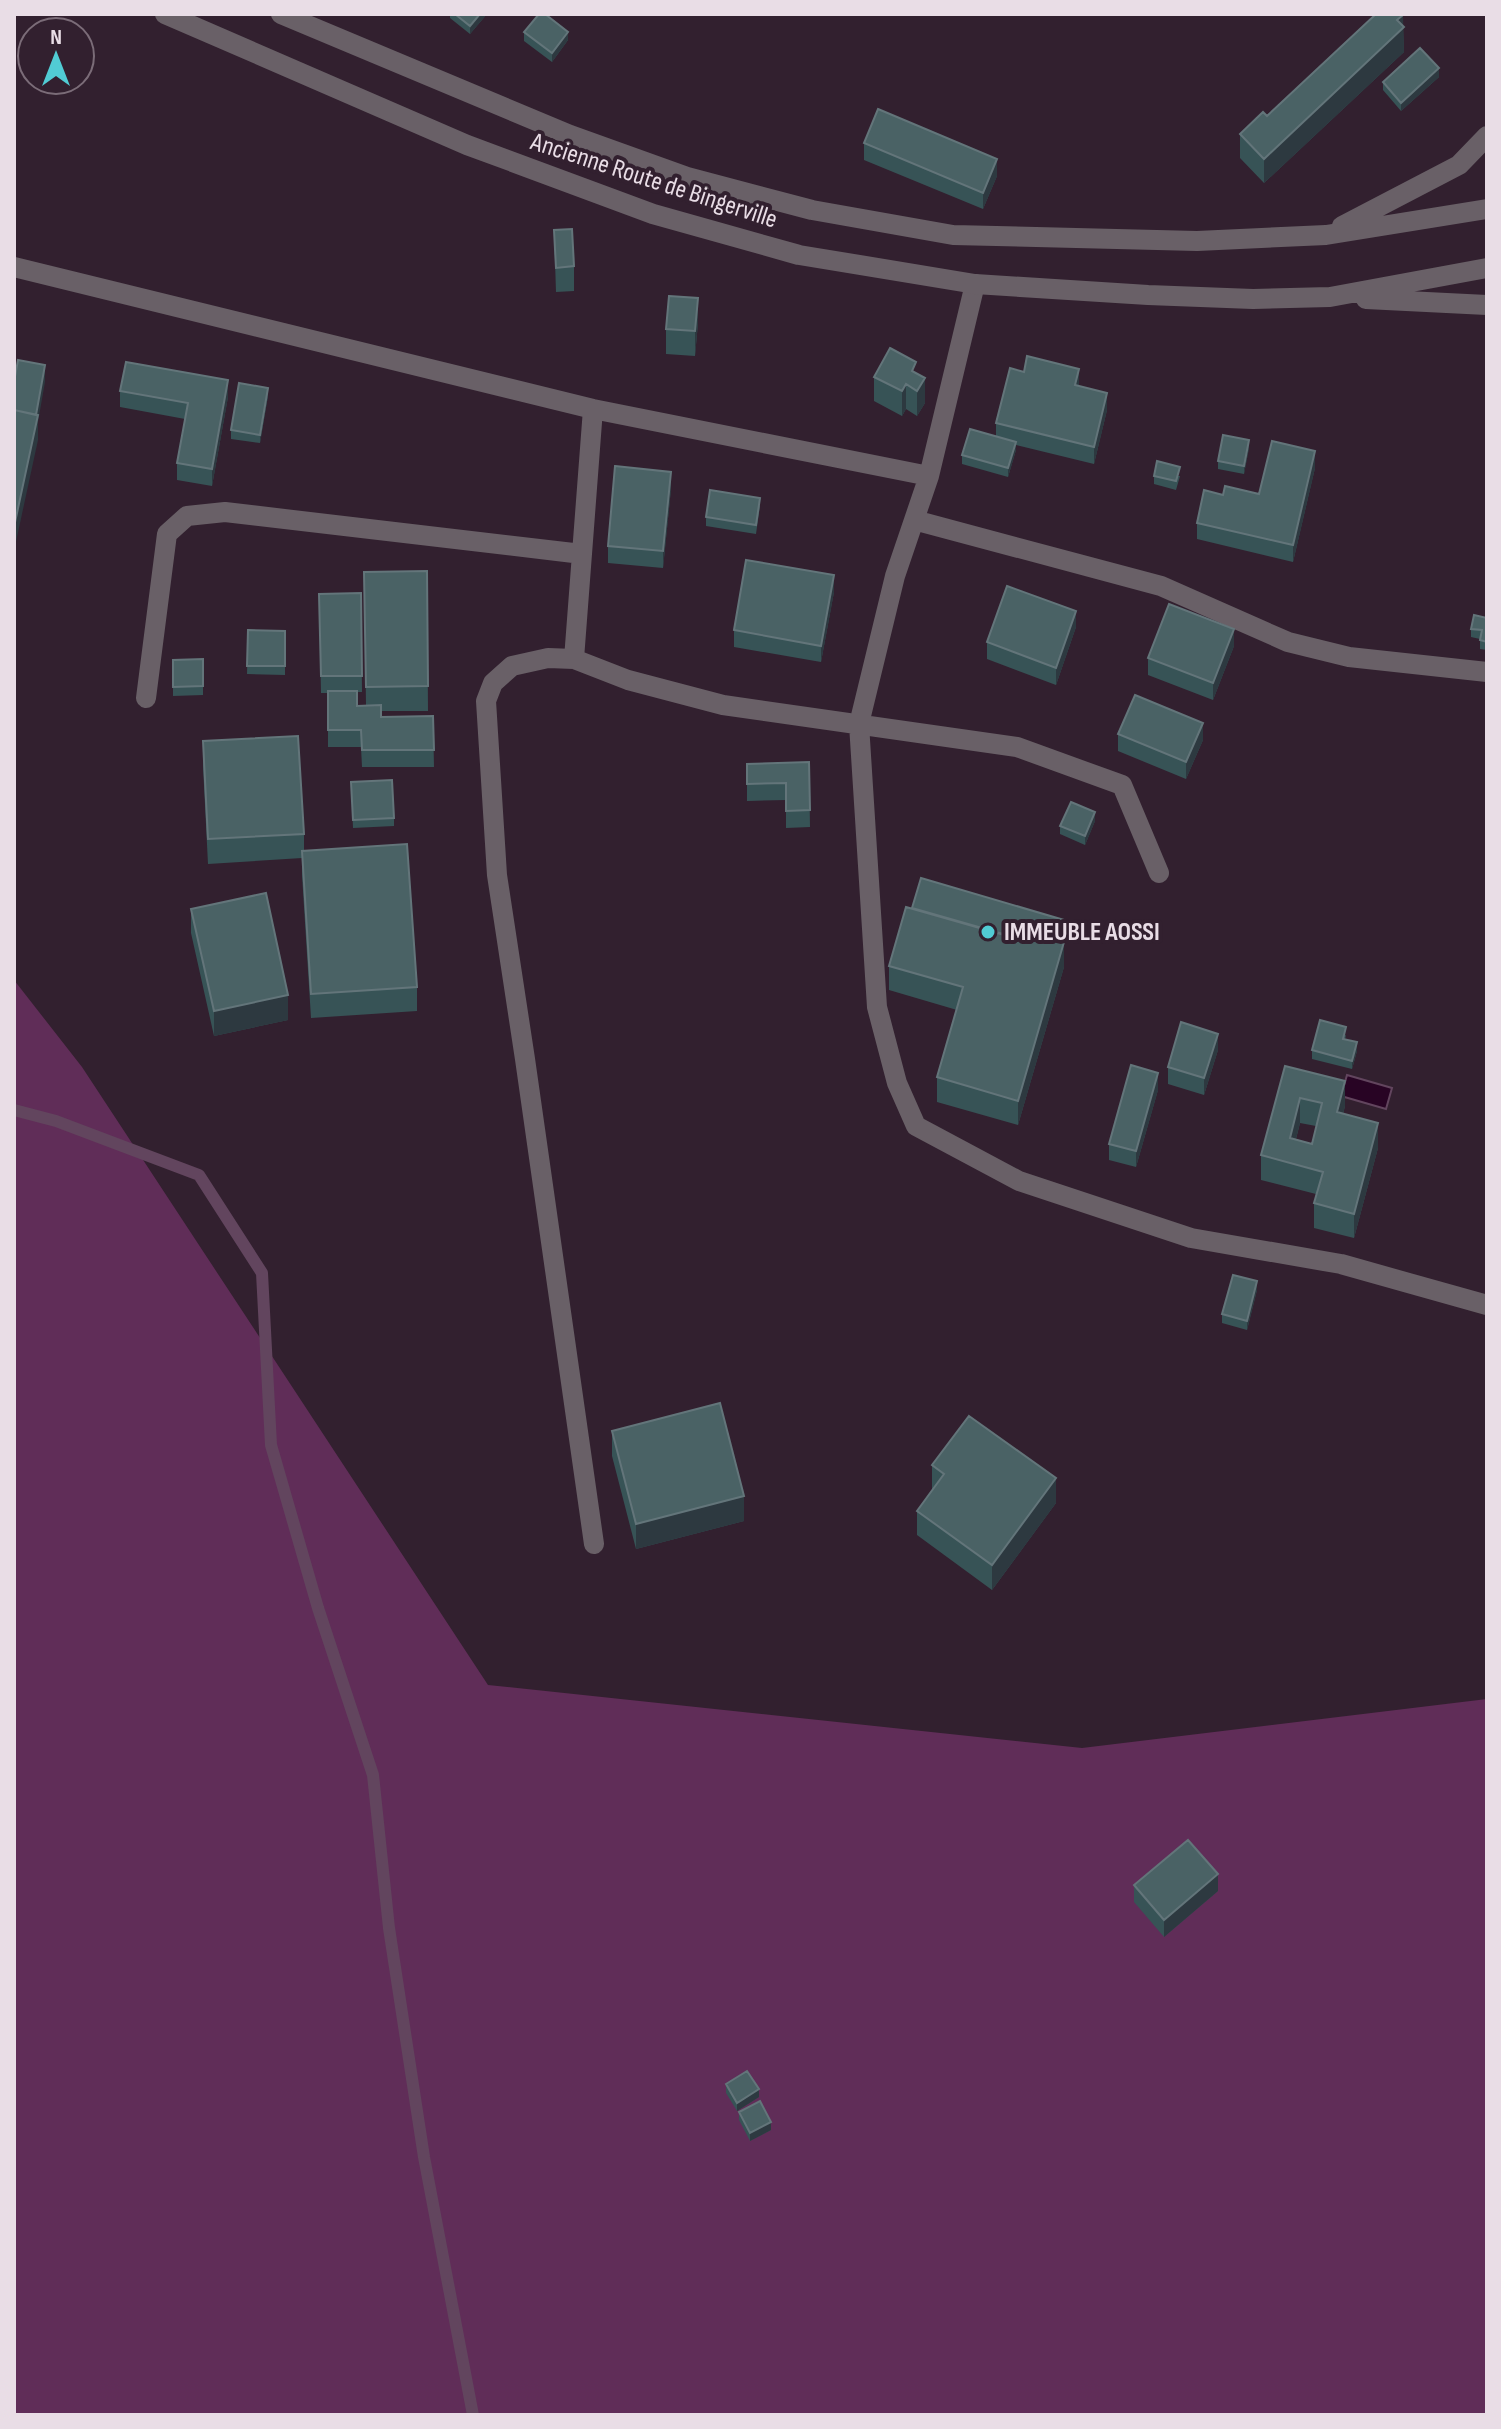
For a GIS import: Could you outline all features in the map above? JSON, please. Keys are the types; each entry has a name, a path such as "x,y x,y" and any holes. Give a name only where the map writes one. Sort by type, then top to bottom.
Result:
{"street":[{"name":"Ancienne Route de Bingerville","path":"165,14 467,145 653,214 799,255 975,284 1238,299 1330,297 1487,268"},
{"name":"Ancienne Route de Bingerville","path":"281,14 570,135 687,177 812,210 953,235 1197,241 1326,235 1487,209"},
{"path":"1326,235 1459,165 1487,136"},
{"path":"14,267 593,409 929,476"},
{"path":"975,284 929,476 895,576 859,724 877,1007 897,1083 916,1126 1019,1181 1191,1238 1341,1264 1487,1305"},
{"path":"1330,297 1487,305"},
{"path":"574,659 593,409"},
{"path":"146,698 167,534 187,516 225,512 582,554"},
{"path":"914,520 1161,586 1288,642 1349,657 1487,672"},
{"path":"594,1544 497,875 486,701 493,683 512,666 548,658 574,659 628,680 723,705 1017,747 1122,785 1159,873"}],"shaded area":[{"path":"14,980 82,1067 488,1685 1082,1748 1487,1699 1487,2415 14,2415"},
{"path":"1347,1075 1392,1088 1386,1109 1341,1096"}],"building":[{"path":"455,14 480,14 470,26"},
{"path":"539,14 545,14 568,32 552,53 524,32"},
{"path":"1376,14 1402,14 1397,20 1404,27 1264,159 1240,134 1263,112 1267,116"},
{"path":"1420,48 1439,68 1401,103 1383,82"},
{"path":"878,109 997,159 983,193 864,143"},
{"path":"572,229 574,266 556,268 554,230"},
{"path":"669,296 698,298 695,331 666,329"},
{"path":"890,348 916,362 912,371 925,378 917,391 906,384 902,391 874,377"},
{"path":"1027,356 1079,369 1075,385 1107,393 1094,447 996,423 1010,368 1024,372"},
{"path":"18,360 45,365 36,415 14,410"},
{"path":"126,362 228,380 212,469 177,463 188,403 120,391"},
{"path":"239,383 268,388 260,435 231,430"},
{"path":"14,410 38,415 14,527"},
{"path":"970,429 1016,442 1008,468 962,455"},
{"path":"1223,435 1249,440 1244,466 1218,461"},
{"path":"1272,441 1315,451 1293,545 1197,523 1204,490 1223,495 1225,486 1259,494"},
{"path":"1157,461 1180,467 1176,481 1154,476"},
{"path":"615,466 671,472 663,551 608,546"},
{"path":"710,490 760,498 756,525 706,517"},
{"path":"746,560 834,575 821,646 734,630"},
{"path":"427,571 428,686 366,687 364,572"},
{"path":"1007,586 1076,611 1056,668 987,642"},
{"path":"361,593 362,676 321,676 319,594"},
{"path":"1169,604 1234,629 1213,683 1148,658"},
{"path":"1474,615 1487,618 1487,642 1480,640 1482,630 1471,629"},
{"path":"248,630 285,631 285,666 247,666"},
{"path":"203,659 203,686 173,687 173,660"},
{"path":"328,691 357,691 357,706 381,705 381,717 433,716 434,750 362,750 361,730 328,730"},
{"path":"1135,695 1203,723 1186,762 1118,734"},
{"path":"298,736 304,834 208,839 203,741"},
{"path":"809,762 810,810 786,811 786,783 747,784 747,764"},
{"path":"392,780 394,818 353,820 351,782"},
{"path":"1071,802 1095,812 1085,836 1060,826"},
{"path":"407,844 417,987 311,994 302,851"},
{"path":"921,878 1064,920 1057,941 1025,931 1017,938 912,908"},
{"path":"266,893 288,995 214,1011 191,909"},
{"path":"906,907 1022,940 1025,931 1064,942 1018,1101 937,1077 963,987 889,966"},
{"path":"1320,1020 1346,1027 1343,1039 1357,1042 1352,1061 1312,1050"},
{"path":"1181,1022 1218,1034 1204,1078 1168,1067"},
{"path":"1131,1065 1158,1073 1136,1151 1109,1144"},
{"path":"1285,1066 1345,1081 1337,1112 1378,1123 1354,1214 1314,1203 1323,1172 1261,1155","holes":["1300,1098 1322,1103 1312,1144 1290,1138"]},
{"path":"1233,1275 1257,1281 1247,1321 1222,1314"},
{"path":"720,1403 744,1496 636,1524 612,1431"},
{"path":"969,1416 1056,1478 992,1565 917,1511 944,1474 932,1465"},
{"path":"1188,1840 1218,1874 1164,1920 1134,1885"},
{"path":"747,2071 759,2089 737,2103 726,2084"},
{"path":"760,2101 771,2122 750,2133 739,2112"}],"waterway":[{"path":"14,1110 56,1121 199,1175 262,1273 271,1445 318,1608 373,1775 389,1928 424,2157 473,2415"}],"place":[{"name":"IMMEUBLE AOSSI","path":"988,932"}]}
